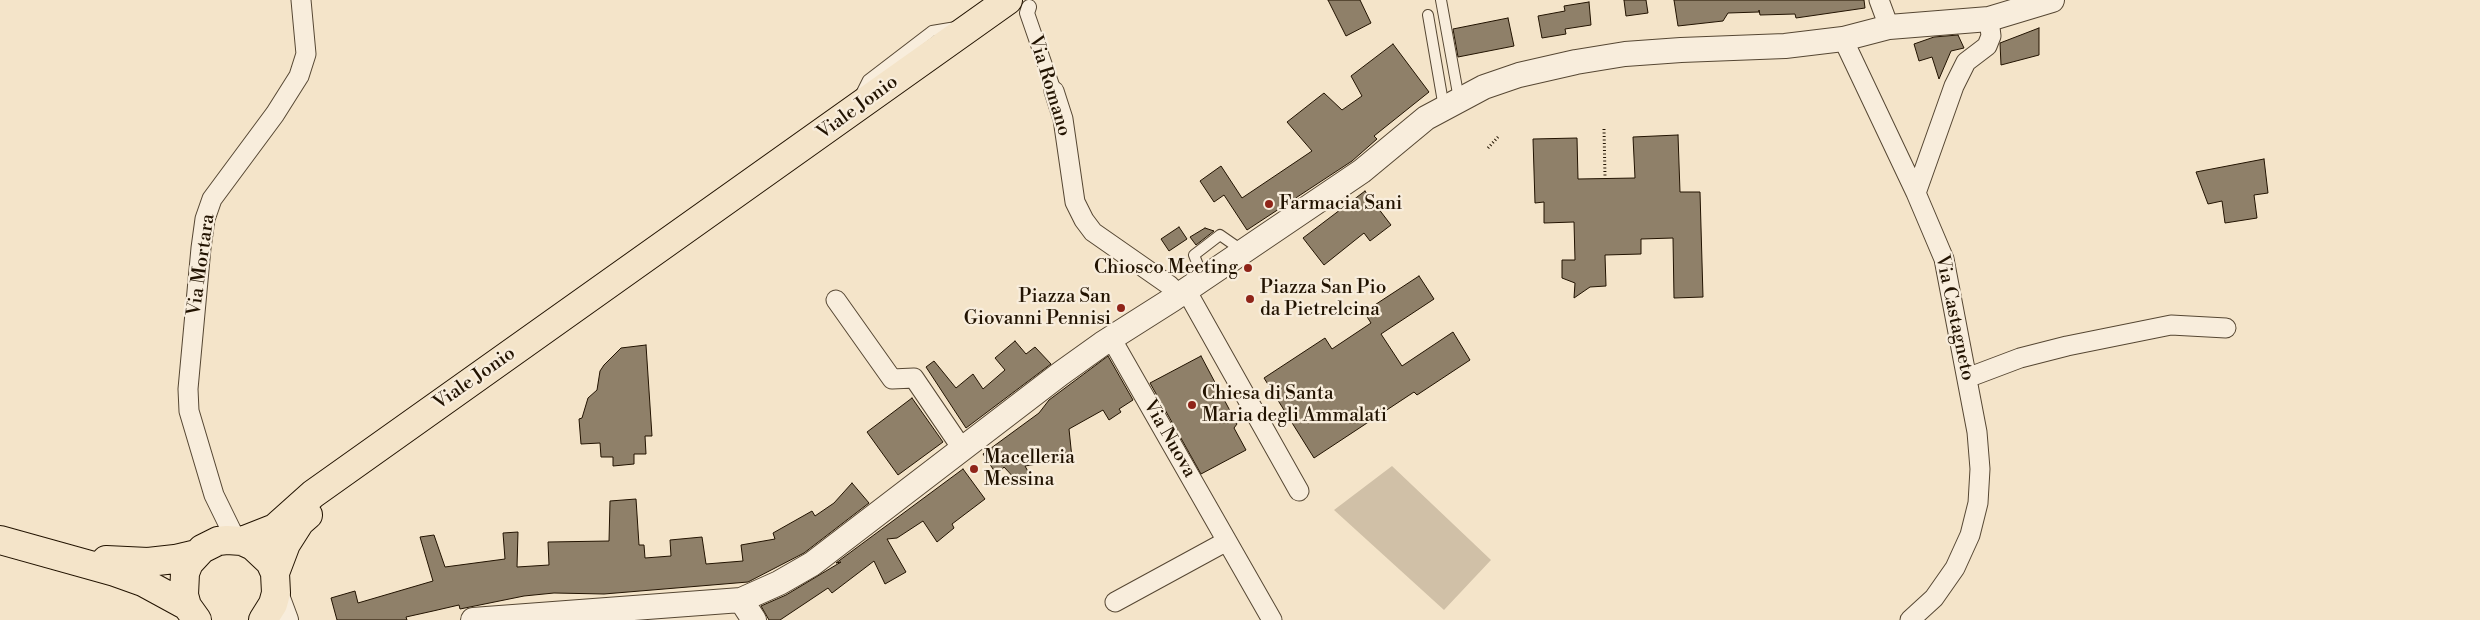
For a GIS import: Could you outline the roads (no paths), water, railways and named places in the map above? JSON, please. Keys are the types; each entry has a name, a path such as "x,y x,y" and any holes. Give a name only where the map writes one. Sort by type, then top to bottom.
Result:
{"main road":[{"name":"Viale Jonio","path":"5,543 115,562 157,561 227,540 239,541 275,528 313,494 976,23 1018,4"},
{"name":"Viale Jonio","path":"263,620 273,604 276,583 286,544 300,522 316,508 706,215"},
{"path":"239,541 262,553 276,583"},
{"path":"5,543 115,572 142,582 191,615"},
{"path":"191,615 184,595 184,579 189,563 202,549"}],"street":[{"name":"Via Mortara","path":"214,495 189,411 188,389 205,219 212,199 275,114 299,76 306,54 301,0"},
{"path":"1878,0 1889,27"},
{"path":"473,620 608,615 741,600 779,583 812,564 1060,374 1362,171 1426,118 1484,87 1519,76 1586,60 1671,50 1786,46 1844,38 1889,27 1989,19 2052,0"},
{"name":"Via Romano","path":"1018,4 1027,13 1063,119 1075,202 1084,220 1094,232 1169,285 1190,288"},
{"path":"1916,193 1954,86 1966,62 1987,46 1991,36 1989,19"},
{"name":"Via Castagneto","path":"1844,38 1916,193 1944,259 1977,432 1980,469 1978,503 1970,535 1955,568 1934,598 1910,620"},
{"path":"1190,288 1299,490"},
{"path":"836,300 892,379 914,378 963,450"},
{"path":"1967,378 2020,358 2067,346 2170,325 2226,328"},
{"name":"Via Nuova","path":"1112,338 1272,620"},
{"path":"214,495 239,541"},
{"path":"202,549 214,518 214,495"},
{"path":"1115,602 1227,541"},
{"path":"276,583 286,620"},
{"path":"741,600 754,620"}],"lane":[{"path":"1441,0 1452,105"},
{"path":"1428,15 1452,105"}],"place":[{"name":"Farmacia Sani","path":"1269,204"},
{"name":"Chiosco Meeting","path":"1248,268"},
{"name":"Piazza San Pio da Pietrelcina","path":"1250,299"},
{"name":"Piazza San Giovanni Pennisi","path":"1121,308"},
{"name":"Chiesa di Santa Maria degli Ammalati","path":"1192,405"},
{"name":"Macelleria Messina","path":"974,469"}]}
